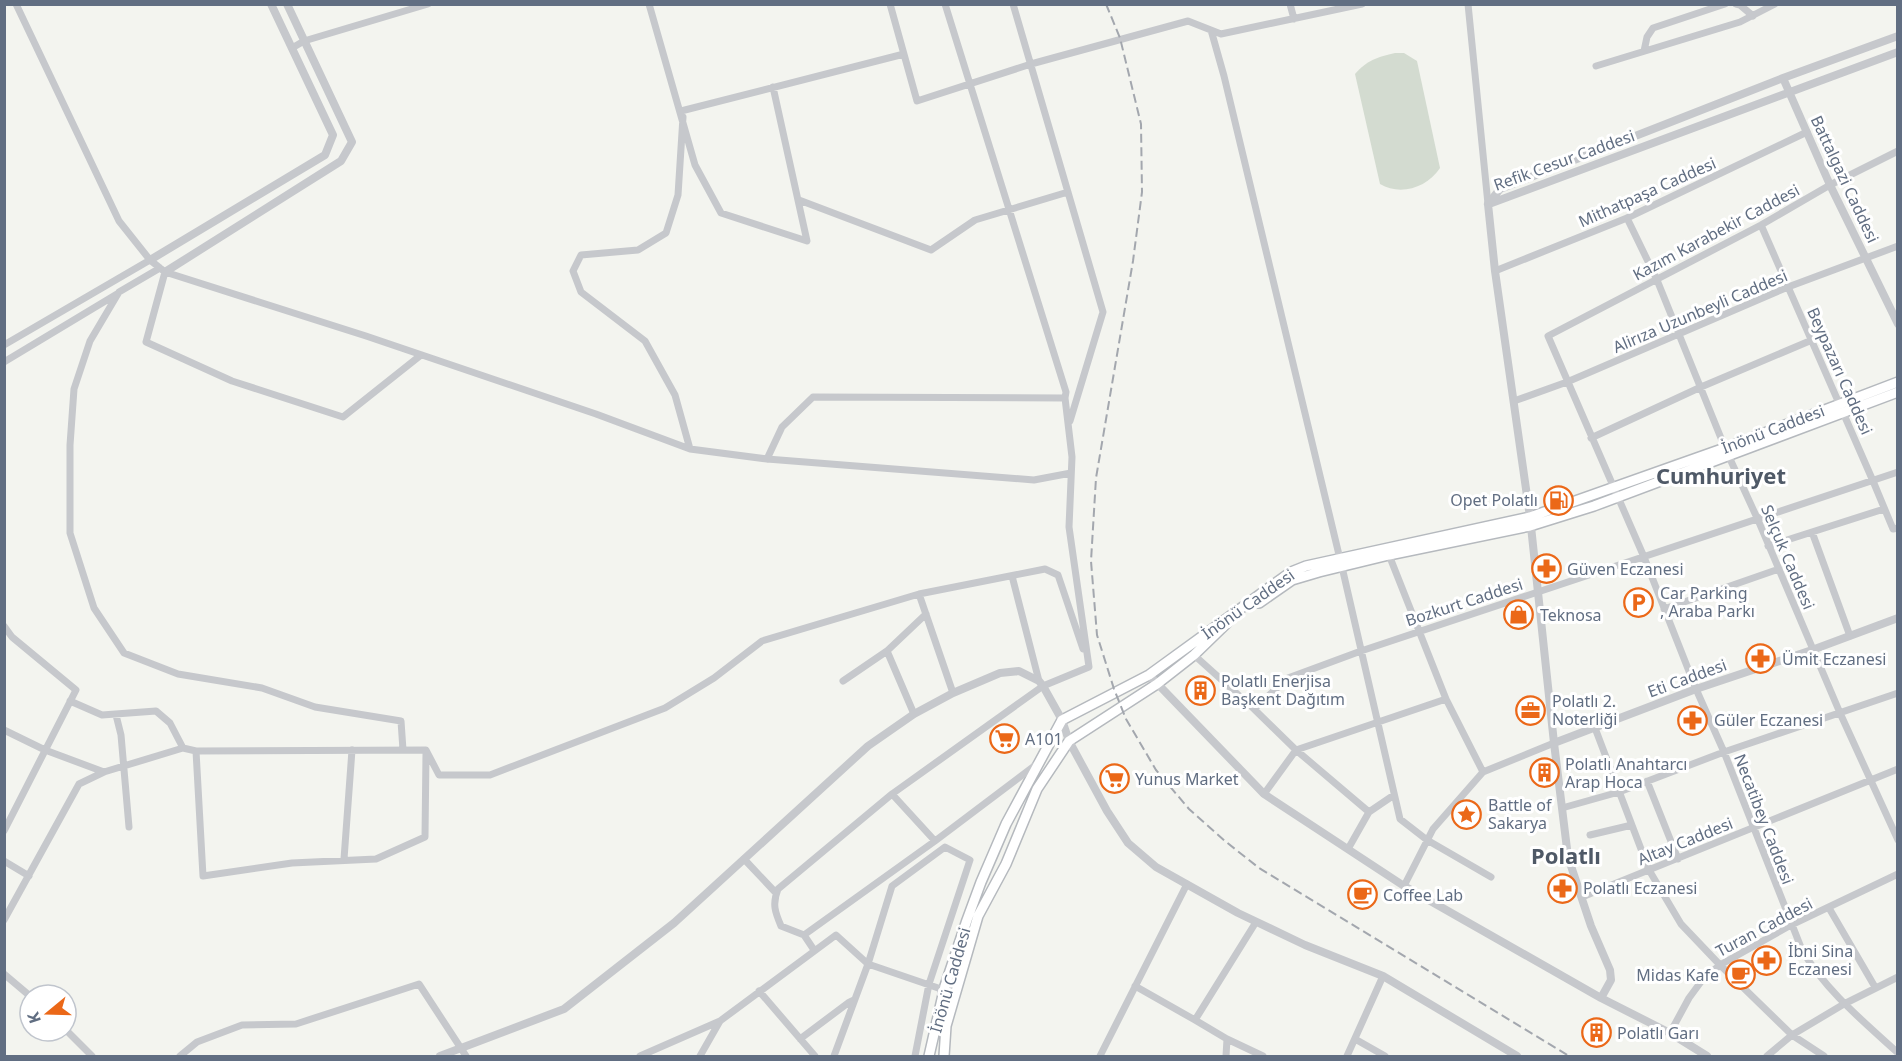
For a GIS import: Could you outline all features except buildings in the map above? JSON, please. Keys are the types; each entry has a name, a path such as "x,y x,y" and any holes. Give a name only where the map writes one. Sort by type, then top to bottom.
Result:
{"main road":[{"name":"İnönü Caddesi","path":"929,1056 944,990 967,920 1006,824 1062,720 1149,675 1291,572 1306,566 1389,555 1530,522 1727,452 1842,408 1898,382"},
{"name":"İnönü Caddesi","path":"1842,408 1898,392"},
{"name":"İnönü Caddesi","path":"944,1056 946,1026 978,916 1005,864 1037,789 1069,741 1157,684 1194,655 1226,624 1292,580 1341,563 1530,522"}],"street":[{"path":"16,4 120,221 150,260 163,270 596,414 690,449 766,459 1034,480 1071,472"},
{"path":"4,345 325,155 333,135 271,4"},
{"path":"4,362 119,292 163,270 341,161 352,142 287,4"},
{"path":"292,48 304,41 428,4"},
{"path":"650,4 695,165 721,213 807,241 772,87"},
{"path":"890,4 917,101 1031,64 1188,21 1221,34 1362,4"},
{"path":"945,4 1066,392 1071,472 1069,527 1089,667"},
{"path":"1013,4 1103,312 1069,424"},
{"path":"1290,4 1294,19"},
{"path":"1468,4 1495,271 1530,522 1568,857 1610,970 1611,980 1601,998"},
{"path":"1644,51 1647,37 1653,28 1725,4"},
{"path":"1736,4 1753,16"},
{"path":"1596,66 1740,22 1775,4"},
{"path":"1211,30 1341,563 1400,819 1427,840 1491,877"},
{"name":"Refik Cesur Caddesi","path":"1488,204 1500,189 1783,78 1898,36"},
{"name":"Refik Cesur Caddesi","path":"1488,204 1898,51"},
{"path":"682,114 772,87 904,54"},
{"name":"Battalgazi Caddesi","path":"1783,78 1865,259 1898,324"},
{"path":"682,114 678,195 666,233 638,250 581,255 573,271 580,292 645,341 675,395 690,449"},
{"name":"Mithatpaşa Caddesi","path":"1495,271 1627,218 1807,132"},
{"name":"Kazım Karabekir Caddesi","path":"1548,336 1761,225 1830,184 1898,151"},
{"path":"799,200 931,250 975,220 1068,192"},
{"name":"Selçuk Caddesi","path":"1627,218 1657,280 1727,452 1812,650 1898,840"},
{"name":"Beypazarı Caddesi","path":"1761,225 1884,509 1895,528"},
{"name":"Alirıza Uzunbeyli Caddesi","path":"1514,401 1567,382 1680,335 1788,287 1898,246"},
{"path":"163,270 146,342 232,381 298,403 343,417 421,355"},
{"path":"119,292 90,341 74,389 70,445 70,533 94,608 124,653 178,674 262,688 315,707 400,721 403,750"},
{"name":"Necatibey Caddesi","path":"1548,336 1644,558 1696,689 1724,752 1791,926 1814,969 1844,1004 1898,1053"},
{"path":"1591,438 1701,387 1812,340"},
{"path":"766,459 782,427 813,397 1065,398"},
{"name":"Bozkurt Caddesi","path":"1254,709 1288,678 1361,651 1898,472"},
{"path":"1768,546 1884,509"},
{"path":"1812,532 1850,636"},
{"path":"1389,555 1446,699 1483,772"},
{"path":"426,750 439,775 490,775 665,708 714,678 762,641 919,594 1045,569 1058,574 1089,667"},
{"path":"1665,609 1779,569"},
{"path":"1012,576 1041,683 1062,720 1069,741 1107,812 1128,843 1156,867 1256,922 1305,945 1383,976 1517,1056"},
{"path":"919,594 953,693"},
{"path":"843,681 887,651 926,614"},
{"name":"Eti Caddesi","path":"1554,743 1696,689 1898,618"},
{"path":"4,626 12,637 75,690 4,831"},
{"path":"4,643 12,637"},
{"path":"887,651 914,714"},
{"path":"1194,655 1296,750 1369,812"},
{"path":"814,950 804,935 781,926 774,910 774,899 778,889 892,794 1041,683 1089,667"},
{"path":"440,1056 463,1053 564,1009 674,923 868,746 914,714 953,693 1000,673 1019,671 1041,683"},
{"path":"1149,675 1264,794 1404,886 1601,998 1670,1033 1707,1056"},
{"path":"1562,808 1619,792 1724,752 1898,693"},
{"path":"1264,794 1296,750 1446,699"},
{"path":"70,701 102,715 156,711 170,723 183,748"},
{"path":"116,715 121,735 129,827"},
{"path":"1595,728 1649,870 1681,924 1792,1035 1824,1056"},
{"path":"4,730 45,750 104,772"},
{"path":"1404,886 1433,829 1483,772 1554,743"},
{"path":"4,920 79,784 104,772 183,748 196,751 426,750"},
{"path":"344,859 352,750"},
{"path":"196,751 203,876 292,863 376,859 425,837 426,750"},
{"path":"804,935 935,842 1038,763"},
{"name":"Altay Caddesi","path":"1582,897 1898,769"},
{"path":"1647,781 1678,859"},
{"path":"892,794 935,842"},
{"path":"1348,849 1369,812 1394,795"},
{"path":"1590,835 1632,825"},
{"path":"834,1056 892,886 945,847 970,860 929,984 915,1056"},
{"path":"744,859 776,893"},
{"path":"4,861 28,876"},
{"name":"Turan Caddesi","path":"1670,1033 1689,998 1703,979 1720,965 1791,926 1898,874"},
{"path":"1100,1056 1187,884"},
{"path":"1829,908 1875,987"},
{"path":"1194,1020 1256,922"},
{"path":"640,1056 720,1021 836,935 867,964 944,990"},
{"path":"4,974 18,986"},
{"path":"1347,1056 1383,976"},
{"path":"1767,1056 1792,1035 1875,987 1898,977"},
{"path":"180,1056 197,1042 242,1025 296,1024 420,984 463,1053"},
{"path":"1136,986 1227,1039 1263,1056"},
{"path":"759,991 814,1056"},
{"path":"800,1039 854,1000"},
{"path":"700,1056 720,1021"},
{"path":"1226,1056 1227,1039"},
{"path":"1354,1040 1385,1056"},
{"path":"78,1042 92,1056"}],"shaded area":[{"path":"1395,53 1404,53 1417,61 1440,168 1428,181 1413,188 1404,189 1388,188 1380,184 1355,74 1373,60"}],"railway":[{"path":"1106,4 1120,38 1141,124 1142,192 1133,261 1096,478 1091,561 1097,635 1126,719 1156,770 1189,809 1259,868 1569,1056"}],"place":[{"name":"Opet Polatlı","path":"1559,500"},
{"name":"Güven Eczanesi","path":"1546,569"},
{"name":"Car Parking , Araba Parkı","path":"1639,602"},
{"name":"Teknosa","path":"1519,615"},
{"name":"Ümit Eczanesi","path":"1761,659"},
{"name":"Polatlı Enerjisa Başkent Dağıtım","path":"1200,690"},
{"name":"Polatlı 2. Noterliği","path":"1531,710"},
{"name":"Güler Eczanesi","path":"1693,720"},
{"name":"A101","path":"1004,739"},
{"name":"Polatlı Anahtarcı Arap Hoca","path":"1544,773"},
{"name":"Yunus Market","path":"1114,779"},
{"name":"Battle of Sakarya","path":"1467,814"},
{"name":"Polatlı Eczanesi","path":"1562,888"},
{"name":"Coffee Lab","path":"1362,895"},
{"name":"İbni Sina Eczanesi","path":"1767,960"},
{"name":"Midas Kafe","path":"1740,975"},
{"name":"Polatlı Garı","path":"1596,1033"}],"district":[{"name":"Cumhuriyet","path":"1721,476"},
{"name":"Polatlı","path":"1566,856"}]}
